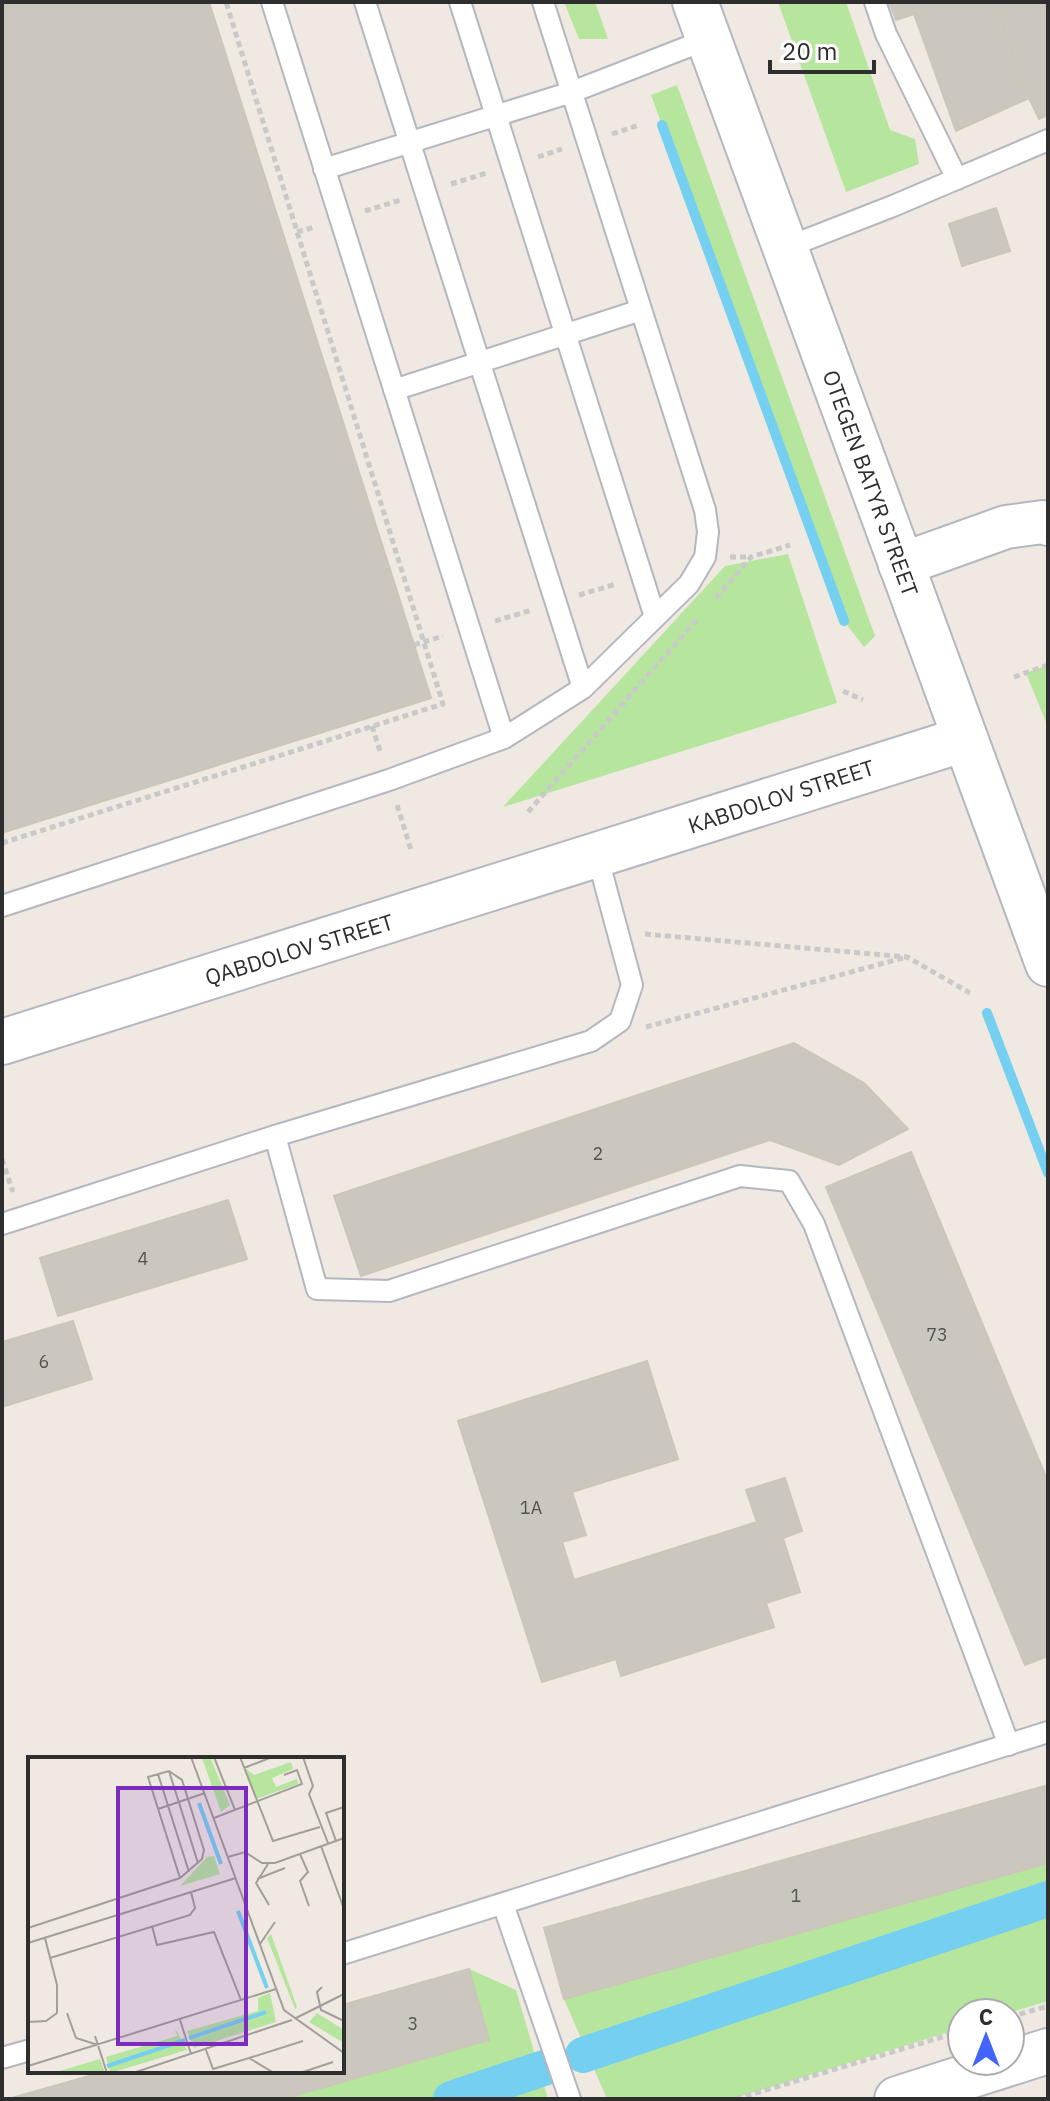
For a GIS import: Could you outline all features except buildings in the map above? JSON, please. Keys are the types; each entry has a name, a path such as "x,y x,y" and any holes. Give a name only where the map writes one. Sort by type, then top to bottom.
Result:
{"main road":[{"name":"OTEGEN BATYR STREET","path":"702,21 965,739 1028,889 1048,964"},
{"name":"KABDOLOV STREET","path":"597,855 965,739"},
{"name":"QABDOLOV STREET","path":"2,1042 597,855"},
{"path":"897,2099 1048,2051"}],"street":[{"path":"900,565 1006,527 1048,524"}],"lane":[{"path":"272,2 504,738"},
{"path":"365,2 583,688"},
{"path":"460,2 655,617"},
{"path":"2,906 389,780 504,738 583,688 689,584 705,557 708,532 705,510 543,2"},
{"path":"875,2 886,34 957,179"},
{"path":"324,169 572,92 702,21"},
{"path":"785,248 1048,140"},
{"path":"394,390 641,310"},
{"path":"2,1224 275,1136 591,1041 620,1021 632,985 597,855"},
{"path":"275,1136 317,1289 389,1291 740,1176 789,1181 814,1224 1009,1745"},
{"path":"344,1953 1048,1732"},
{"path":"503,1904 570,2099"},
{"path":"2,2058 28,2051"}],"path":[{"path":"2,843 443,704 226,2"},
{"path":"608,135 639,125"},
{"path":"529,160 564,149"},
{"path":"446,186 495,171"},
{"path":"364,212 413,196"},
{"path":"711,603 751,557 790,545"},
{"path":"528,812 701,615"},
{"path":"1014,677 1048,665"},
{"path":"843,691 863,700"},
{"path":"396,804 411,850"},
{"path":"617,932 907,957 970,993"},
{"path":"591,1041 907,957"},
{"path":"1026,2012 1048,2006"},
{"path":"736,2099 946,2036"}],"green space":[{"path":"564,2 595,2 608,39 579,39"},
{"path":"778,2 846,2 890,130 915,139 919,164 846,192"},
{"path":"677,85 875,636 864,647 844,621 651,95"},
{"path":"788,554 837,703 503,807 725,566"},
{"path":"1048,665 1048,727 1026,673"},
{"path":"1048,1863 1048,2001 1026,2008 1026,1997 946,1997 946,2033 732,2099 607,2099 564,1999"},
{"path":"469,1969 516,1990 548,2099 282,2099 488,2041"}],"waterway":[{"path":"662,125 844,621"},
{"path":"987,1013 1048,1173"},
{"path":"583,2055 1048,1899"},
{"path":"451,2099 544,2068"}]}
